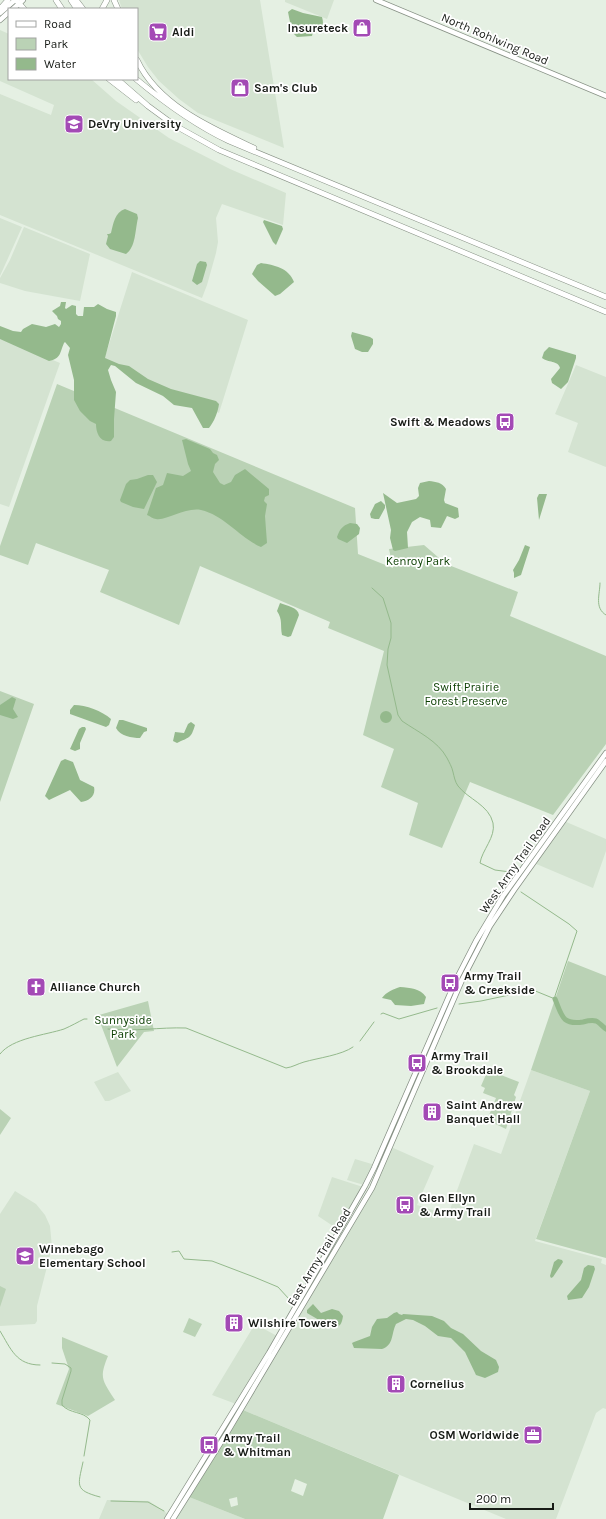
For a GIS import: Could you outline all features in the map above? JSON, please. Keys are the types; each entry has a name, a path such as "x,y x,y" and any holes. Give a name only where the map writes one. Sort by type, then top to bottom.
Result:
{"highway":[{"path":"0,9 8,0"},
{"path":"76,0 82,8"},
{"path":"138,62 151,83 185,111 214,129 292,167"},
{"path":"111,80 153,113 196,138 246,162 606,312"},
{"path":"118,80 148,106 174,125"},
{"path":"137,80 167,104 201,127 229,141 606,297"},
{"path":"542,271 606,294"}],"main road":[{"name":"North Rohlwing Road","path":"376,0 606,96"},
{"path":"0,13 18,1"},
{"path":"0,20 8,13"},
{"name":"West Army Trail Road","path":"450,994 476,941 513,883 606,753"},
{"name":"West Army Trail Road","path":"456,992 480,944 514,890 606,761"},
{"path":"513,883 514,890"},
{"name":"East Army Trail Road","path":"173,1519 372,1188 456,992"},
{"name":"East Army Trail Road","path":"167,1519 269,1353 365,1186 450,994"},
{"path":"419,1066 422,1073"}],"shaded area":[{"path":"119,0 260,0 284,148 198,113 179,99 159,81 138,51 138,8 122,8"},
{"path":"285,0 334,0 327,19 285,2"},
{"path":"0,30 8,34 8,80 92,80 116,101 169,138 230,169 286,193 283,225 222,204 216,218 218,242 216,253 202,298 0,215 0,94 51,115 54,105 0,81"},
{"path":"0,218 22,227 0,276"},
{"path":"24,227 90,254 80,301 25,291 0,283 0,278 10,260"},
{"path":"132,272 248,320 219,413 104,360"},
{"path":"0,338 60,363 9,507 0,504"},
{"path":"576,365 606,377 606,467 568,452 578,423 555,414"},
{"path":"564,821 606,839 606,851 593,888 534,863"},
{"path":"531,1070 590,1091 535,1241 602,1259 601,1263 606,1265 606,1409 603,1408 596,1413 556,1519 506,1519 243,1410 359,1212 391,1147 434,1166 417,1205 448,1215 474,1144 501,1154"},
{"path":"118,1072 131,1091 109,1101 105,1101 94,1082"},
{"path":"355,1159 375,1165 364,1185 347,1180"},
{"path":"332,1177 363,1187 339,1230 318,1216"},
{"name":"Winnebago Elementary School","path":"15,1191 36,1204 45,1215 50,1226 52,1247 37,1306 37,1321 35,1324 0,1326 0,1214"},
{"path":"255,1324 277,1336 236,1404 212,1395"},
{"path":"189,1497 245,1519 176,1519"},
{"path":"107,1500 149,1501 168,1514 165,1519 99,1519"}],"green space":[{"name":"Swift Prairie Forest Preserve","path":"57,384 355,508 358,554 393,568 389,549 424,545 446,564 518,592 510,616 606,656 606,744 553,815 470,782 442,848 409,835 418,803 381,787 394,749 363,735 384,651 328,628 330,622 200,566 179,625 100,592 109,570 36,543 28,565 0,555 0,546"},
{"path":"0,691 34,704 0,802"},
{"path":"568,961 606,976 606,1258 536,1239 590,1091 531,1070"},
{"name":"Sunnyside Park","path":"148,1001 154,1031 144,1032 117,1067 98,1017 99,1015"},
{"path":"488,1070 519,1082 514,1095 516,1097 506,1129 487,1120 496,1098 483,1093 485,1088 481,1086"},
{"path":"0,1109 11,1118 0,1135"},
{"path":"0,1286 6,1289 0,1307"},
{"path":"189,1318 202,1324 195,1337 183,1332"},
{"path":"62,1337 108,1356 103,1369 103,1379 115,1400 88,1416 56,1404 69,1369 62,1348"},
{"path":"243,1410 399,1475 383,1519 245,1519 189,1497","holes":["295,1479 307,1484 303,1496 291,1491","237,1497 238,1505 231,1507 229,1499"]}],"water":[{"path":"292,9 322,17 322,27 317,32 313,32 312,36 297,37 292,32 288,12"},
{"path":"125,209 137,214 138,218 132,247 126,254 110,249 106,244 107,234 111,233 117,216"},
{"path":"264,220 282,226 283,229 276,245 263,222"},
{"path":"200,261 206,262 207,265 202,282 197,285 192,281 197,264"},
{"path":"261,263 276,266 285,270 292,277 294,282 280,294 275,296 252,274 257,265"},
{"path":"61,302 66,302 66,309 72,305 76,306 76,314 78,316 83,316 84,307 94,307 98,304 116,312 105,358 119,364 129,366 148,379 171,389 216,401 219,404 218,410 209,428 203,428 192,408 174,405 163,396 136,383 115,366 111,365 108,370 116,392 114,437 111,441 101,439 97,431 96,424 90,421 80,411 74,400 74,380 68,355 70,348 65,342 58,357 49,361 0,339 0,326 13,331 21,332 23,329 32,324 46,327 55,324 59,327 61,321 52,311 60,306"},
{"path":"352,332 373,339 373,344 368,352 362,352 355,349 351,336"},
{"path":"549,347 576,355 568,382 561,389 552,383 551,379 560,368 559,365 542,358 544,352"},
{"path":"186,439 210,449 217,455 219,460 215,464 213,472 220,483 224,485 231,482 235,475 245,469 269,489 269,495 265,497 264,501 267,504 265,516 267,543 261,547 253,543 225,522 201,510 189,510 160,519 155,519 147,515 156,488 163,485 167,473 183,476 191,471 182,440"},
{"path":"153,475 157,482 144,509 133,507 121,502 120,500 126,484 130,480"},
{"path":"429,481 443,485 446,489 444,500 445,503 458,508 459,517 455,519 447,516 441,528 431,527 430,520 420,517 412,522 407,532 408,548 395,551 393,550 390,538 391,530 383,493 397,503 416,499 419,496 418,488 420,483"},
{"path":"539,494 547,494 539,520 537,498"},
{"path":"381,501 385,505 385,508 379,519 371,518 370,514 375,504"},
{"path":"350,523 357,524 360,528 359,534 347,543 338,539 337,537 342,528"},
{"path":"525,545 530,547 521,575 514,578 513,570"},
{"path":"280,603 294,608 297,610 299,615 291,636 288,637 282,635 281,620 277,611"},
{"path":"12,697 16,699 13,709 18,717 13,719 0,715 0,705"},
{"path":"74,705 89,707 103,713 111,719 109,725 106,727 70,714 70,710"},
{"path":"386,711 390,713 392,717 390,721 386,723 382,721 380,717 382,713"},
{"path":"119,720 147,728 147,731 144,732 140,738 126,736 120,733 116,728"},
{"path":"191,722 195,725 191,735 177,743 173,741 175,732 184,733 188,724"},
{"path":"85,727 86,729 80,743 80,749 75,751 70,749 79,729"},
{"path":"65,759 73,762 80,780 94,787 94,793 89,799 81,802 70,790 49,800 45,796 61,761"},
{"path":"400,987 414,989 424,994 426,997 424,1004 411,1006 395,1005 391,1000 382,998 388,992"},
{"path":"558,1259 562,1260 563,1262 551,1278 550,1276 554,1262"},
{"path":"588,1265 594,1266 595,1269 589,1287 582,1298 568,1300 567,1296 581,1280 584,1268"},
{"path":"313,1304 321,1313 332,1309 339,1311 343,1316 340,1325 335,1327 329,1325 323,1319 319,1320 307,1313 307,1310"},
{"path":"397,1312 402,1315 432,1316 444,1321 451,1328 463,1334 481,1351 496,1360 499,1367 498,1372 485,1378 476,1375 465,1352 451,1338 438,1336 425,1326 413,1320 406,1319 396,1324 389,1345 382,1349 354,1348 352,1343 370,1336 372,1327 377,1319 387,1318"}],"waterway":[{"path":"600,583 599,605 602,612 606,615"},
{"path":"372,588 383,598 391,623 391,638 388,649 387,665 398,715 402,721 427,737 443,752 450,763 458,786 462,791 483,807 491,817 493,823 493,833 483,853 480,863 495,870 512,873"},
{"path":"459,1004 533,990 555,999 577,931 521,892"},
{"path":"555,999 561,1015 567,1021 576,1023 596,1021 606,1029"},
{"path":"381,1014 383,1013 399,1019 437,1008"},
{"path":"0,1054 13,1044 64,1029 87,1019"},
{"path":"360,1041 374,1022"},
{"path":"108,1029 128,1030 186,1028 286,1068 336,1054 353,1047"},
{"path":"172,1252 179,1251 184,1259 212,1261 254,1277 278,1287 289,1299"},
{"path":"0,1331 15,1355 25,1362 40,1365"},
{"path":"52,1363 65,1364 71,1368 62,1405 69,1410 84,1415 90,1420 84,1456"},
{"path":"83,1462 79,1482 80,1486 86,1492 100,1497"},
{"path":"111,1501 148,1502 164,1511"}],"place":[{"name":"Insureteck","path":"362,28"},
{"name":"Aldi","path":"158,32"},
{"name":"Sam's Club","path":"240,88"},
{"name":"DeVry University","path":"74,124"},
{"name":"Swift & Meadows","path":"505,422"},
{"name":"Army Trail & Creekside","path":"450,983"},
{"name":"Alliance Church","path":"36,987"},
{"name":"Army Trail & Brookdale","path":"417,1063"},
{"name":"Saint Andrew Banquet Hall","path":"432,1112"},
{"name":"Glen Ellyn & Army Trail","path":"405,1205"},
{"name":"Winnebago Elementary School","path":"25,1256"},
{"name":"Wilshire Towers","path":"234,1323"},
{"name":"Cornelius","path":"396,1384"},
{"name":"OSM Worldwide","path":"533,1435"},
{"name":"Army Trail & Whitman","path":"209,1445"}],"park label":[{"name":"Kenroy Park","path":"418,561"}]}
